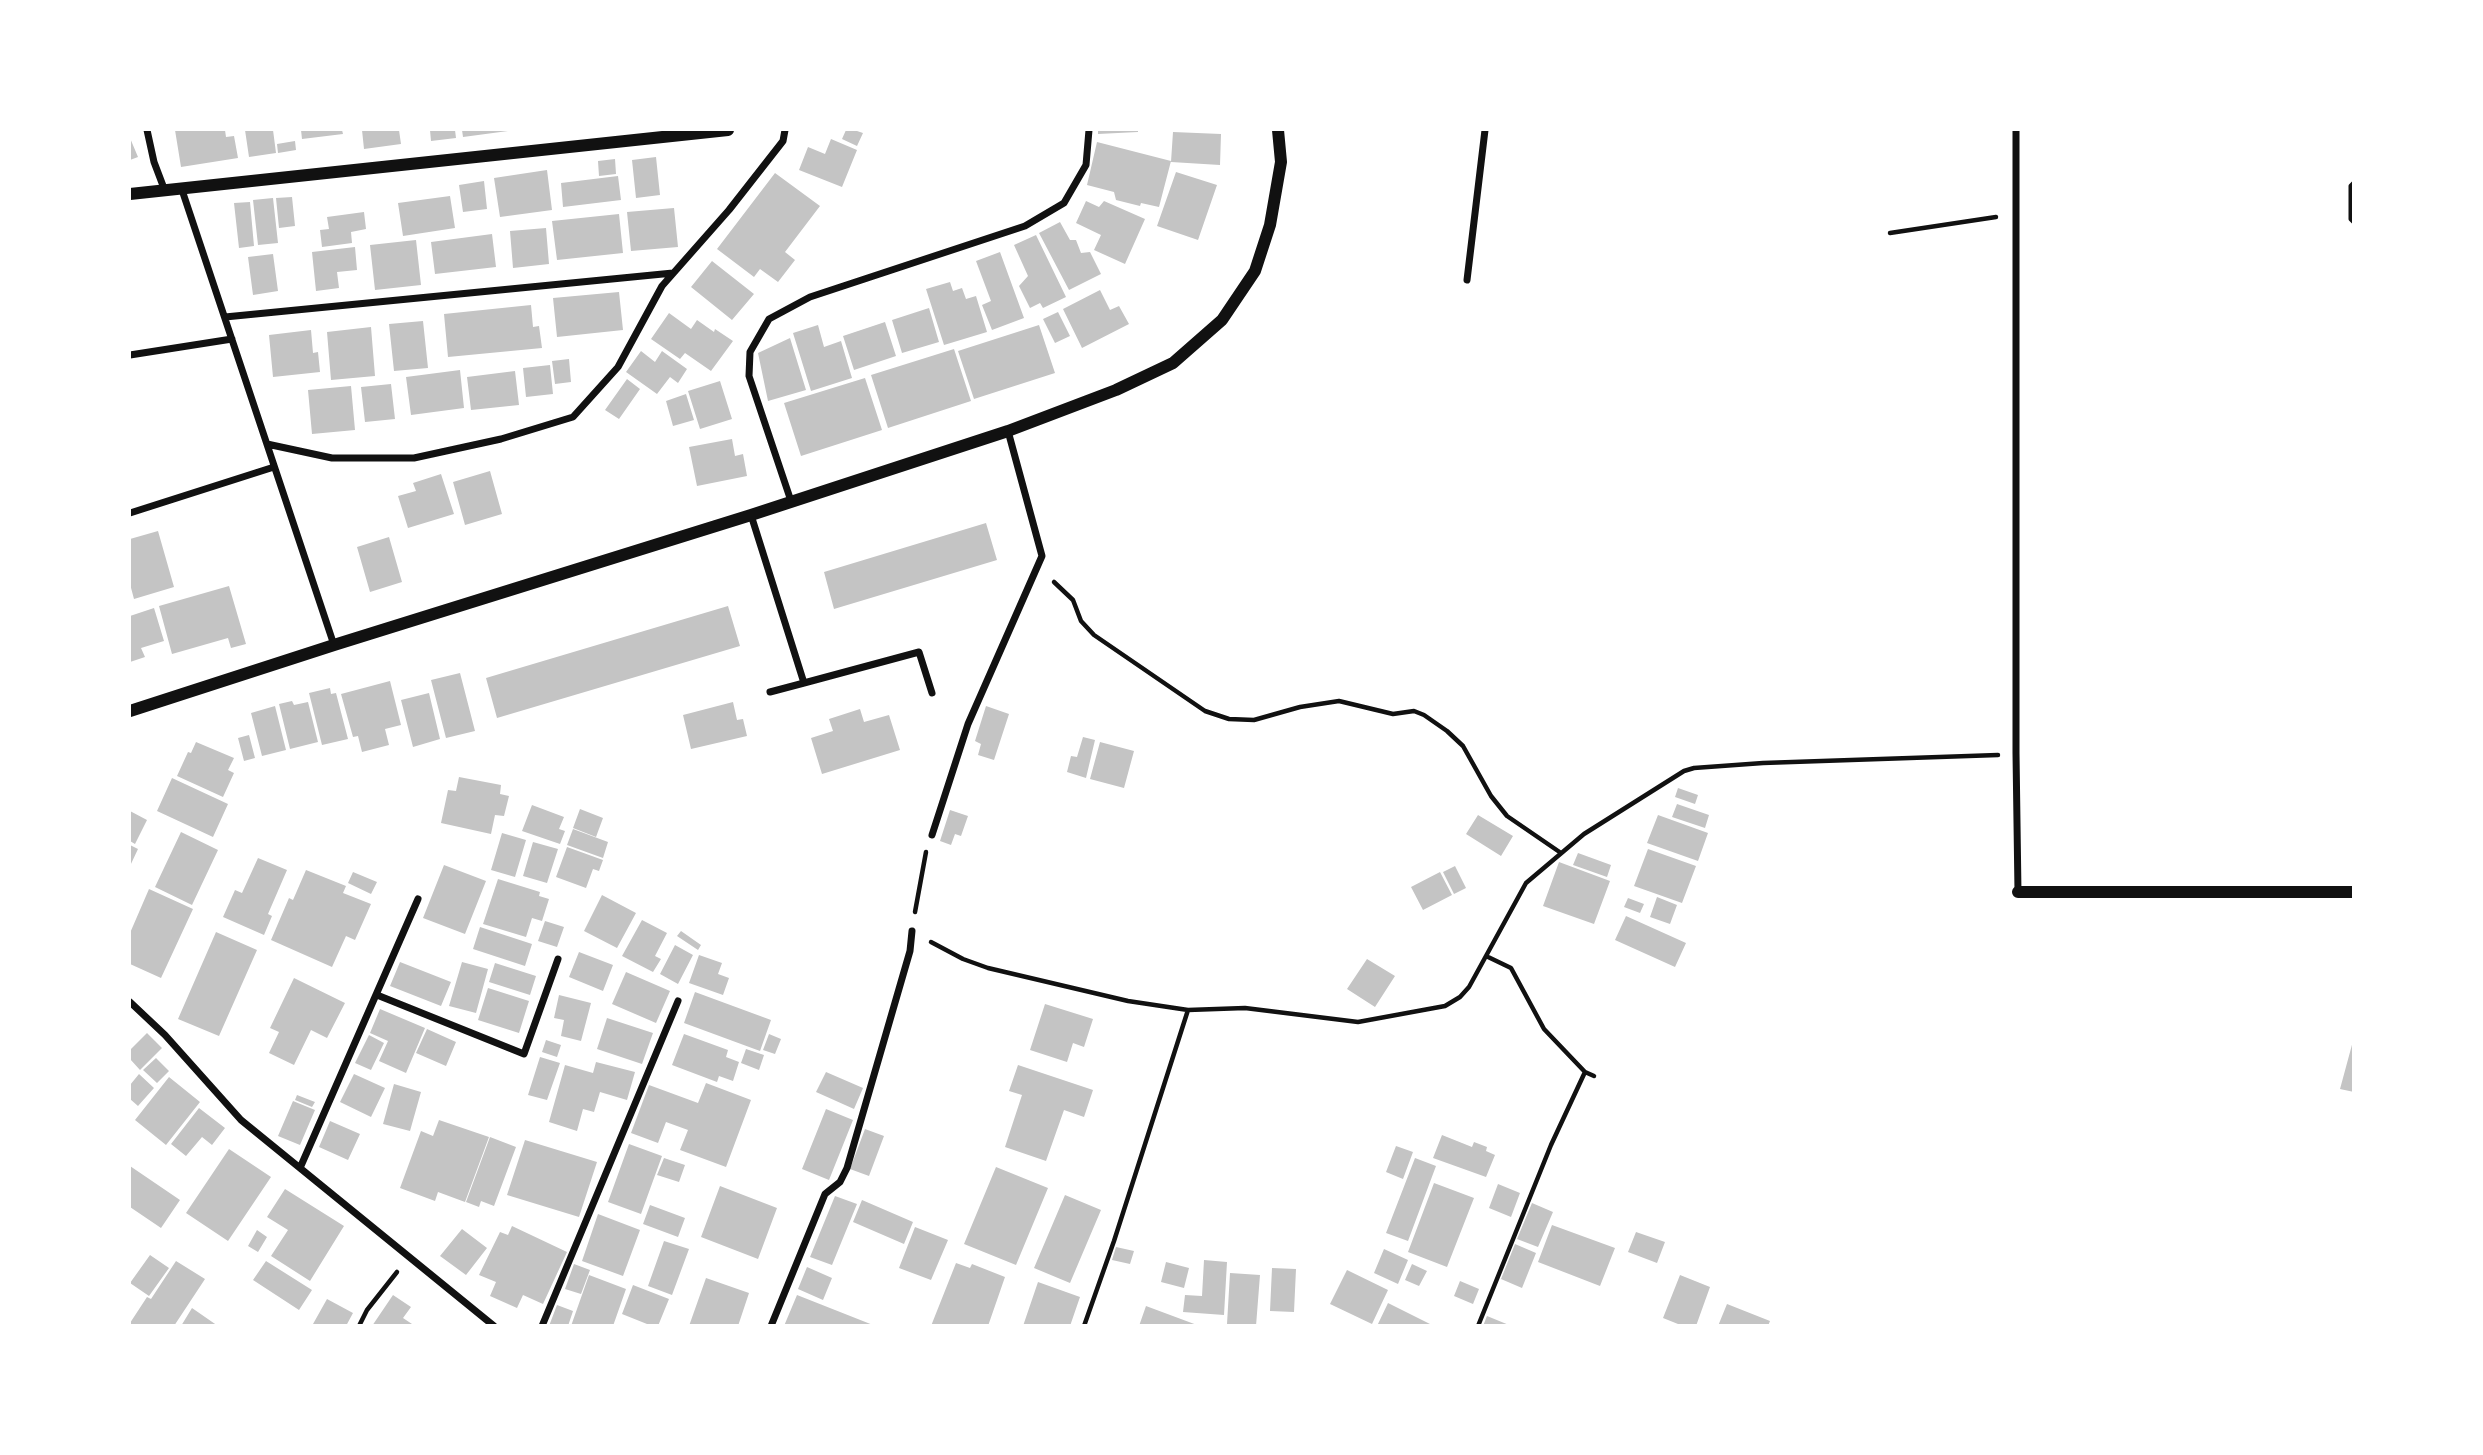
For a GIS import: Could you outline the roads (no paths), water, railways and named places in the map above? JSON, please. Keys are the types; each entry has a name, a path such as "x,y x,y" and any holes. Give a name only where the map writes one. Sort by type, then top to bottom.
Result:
{"street":[{"path":"147,130 154,162 165,191"},
{"path":"130,194 728,130"},
{"path":"267,444 332,458 414,457 501,439 573,416 618,367 662,286 737,200 783,141 785,130"},
{"path":"791,501 749,376 750,352 769,318 822,293 1025,226 1064,203 1086,165 1089,130"},
{"path":"130,712 1008,431 1116,390 1173,363 1222,320 1255,271 1270,225 1281,162 1278,130"},
{"path":"1467,280 1485,130"},
{"path":"2016,130 2018,892 2354,892"},
{"path":"182,190 334,645"},
{"path":"225,317 673,273"},
{"path":"130,355 232,339"},
{"path":"932,835 968,724 1042,556 1008,431"},
{"path":"130,513 274,467"},
{"path":"751,515 804,683"},
{"path":"770,692 919,652 932,693"},
{"path":"300,1168 418,898"},
{"path":"771,1325 825,1194 840,1182 847,1168 907,964 912,931"},
{"path":"377,995 524,1054 558,959"},
{"path":"542,1325 678,1001"},
{"path":"130,1002 165,1035 241,1120 494,1325"}],"lane":[{"path":"2354,183 2351,186 2351,219 2354,222"}]}
